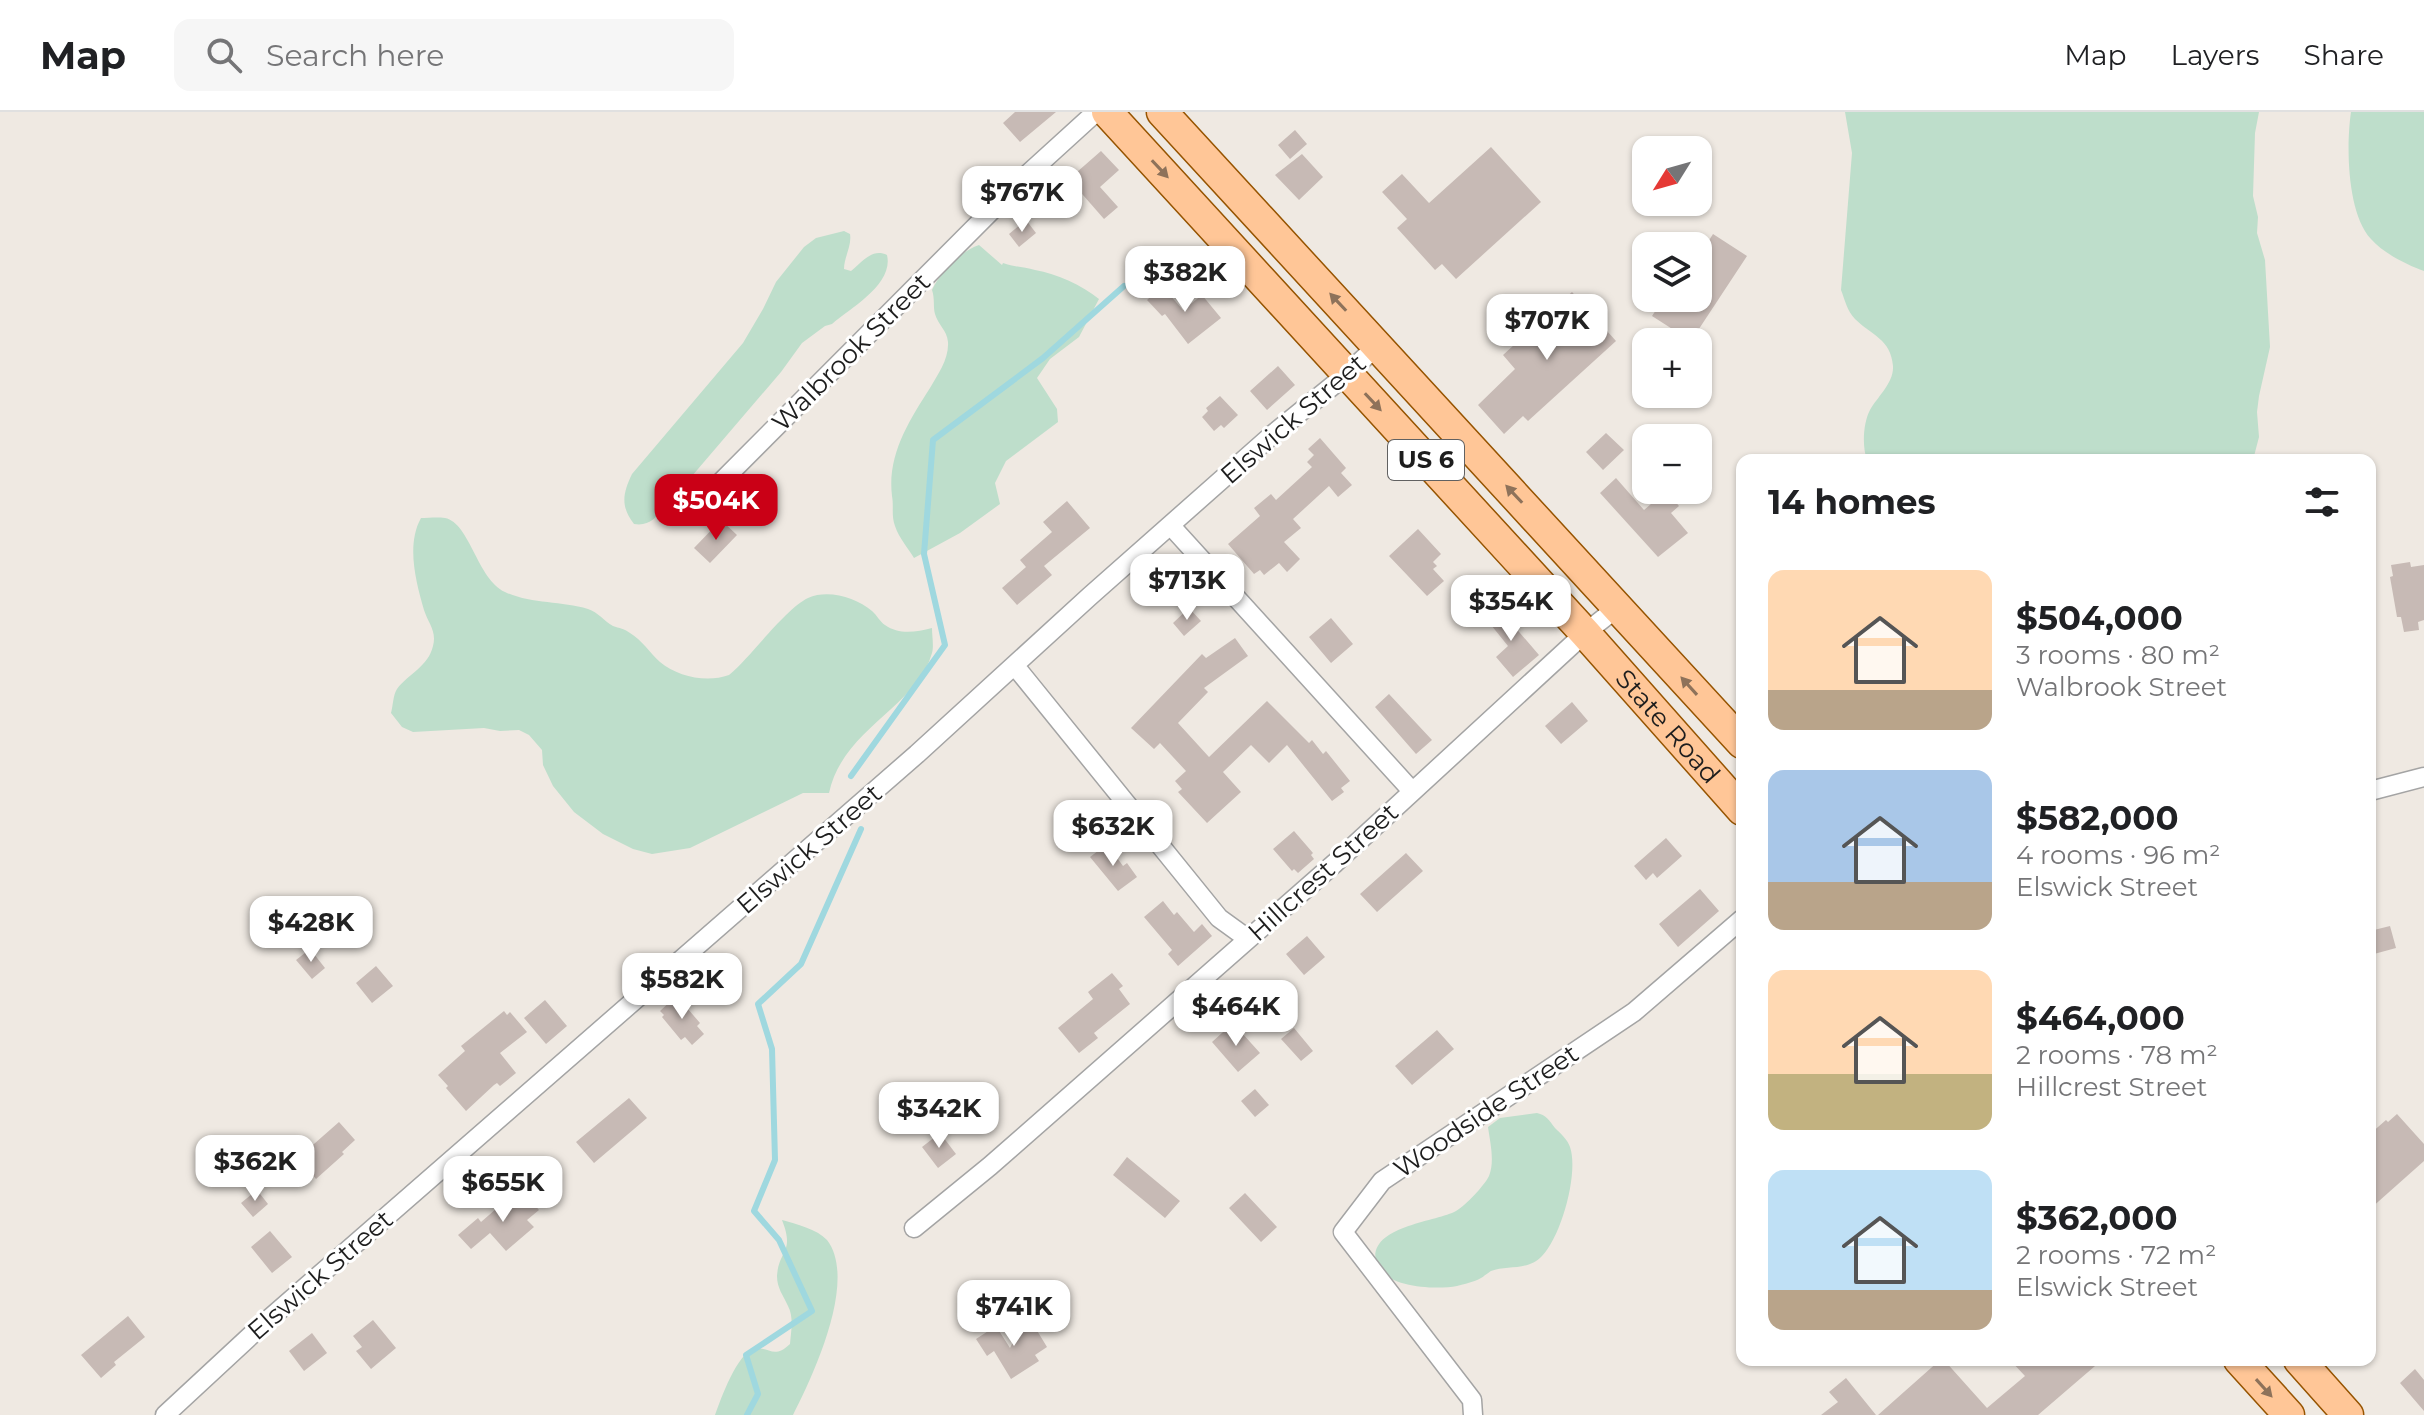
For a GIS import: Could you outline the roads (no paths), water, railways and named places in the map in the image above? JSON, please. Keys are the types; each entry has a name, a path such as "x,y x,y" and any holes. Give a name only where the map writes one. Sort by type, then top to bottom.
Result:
{"main road":[{"name":"State Road","path":"1107,112 1585,633 1736,803"},
{"name":"State Road","path":"1162,112 1736,736"},
{"path":"2244,1366 2289,1415"},
{"path":"2304,1366 2348,1415"}],"street":[{"name":"Walbrook Street","path":"710,493 1029,173 1096,112"},
{"name":"Elswick Street","path":"165,1415 282,1307 720,927 1272,435 1378,345"},
{"path":"1171,526 1412,791"},
{"name":"Hillcrest Street","path":"914,1228 990,1166 1248,939 1585,633 1618,607"},
{"path":"1015,666 1219,918 1248,939"},
{"path":"2376,789 2424,777"},
{"name":"Woodside Street","path":"1473,1415 1472,1400 1343,1232 1382,1181 1634,1012 1736,924"}],"waterway":[{"path":"851,776 945,645 924,554 933,440 1043,358 1124,286"},
{"path":"747,1415 758,1394 746,1355 812,1311 779,1240 754,1211 775,1160 772,1049 758,1004 801,964 861,829"}]}
